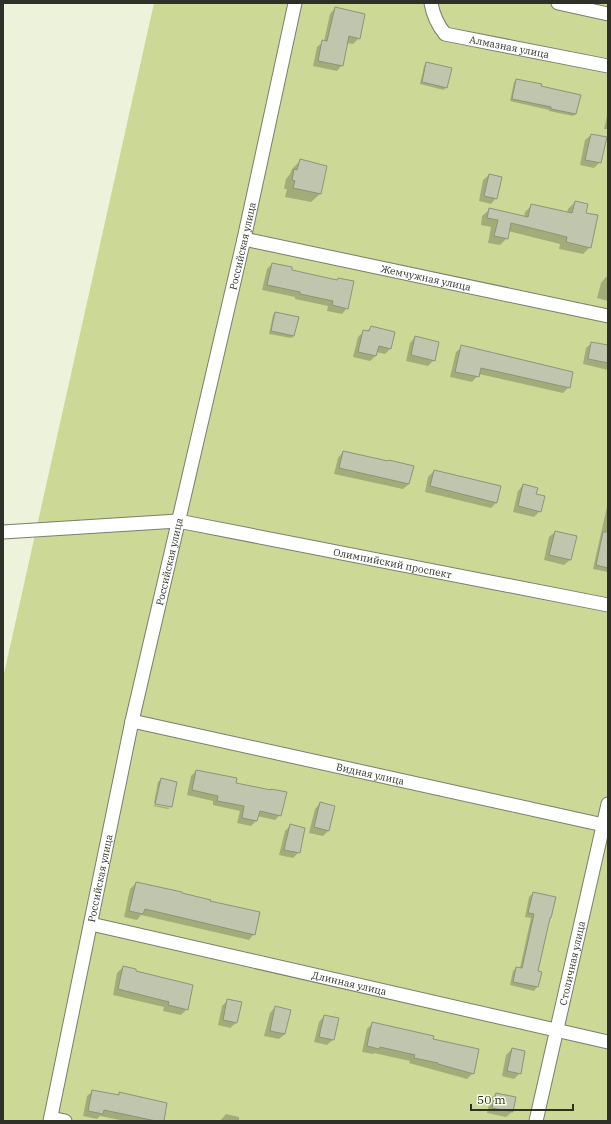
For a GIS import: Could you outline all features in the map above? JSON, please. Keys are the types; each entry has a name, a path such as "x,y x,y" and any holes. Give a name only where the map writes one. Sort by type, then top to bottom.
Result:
{"street":[{"name":"Российская улица","path":"51,1119 132,721 244,239 295,3"},
{"name":"Алмазная улица","path":"431,3 433,15 445,34 608,66"},
{"path":"558,3 608,14"},
{"name":"Жемчужная улица","path":"244,239 608,316"},
{"name":"Олимпийский проспект","path":"3,532 178,521 608,605"},
{"name":"Видная улица","path":"132,721 606,826"},
{"name":"Столичная улица","path":"536,1121 606,826 608,804"},
{"name":"Длинная улица","path":"91,924 608,1042"},
{"path":"51,1119 65,1121"}],"green space":[{"path":"154,3 608,3 608,1121 3,1121 3,678"}],"building":[{"path":"335,7 365,14 360,39 349,36 343,66 318,61 322,40 327,41"},
{"path":"426,62 452,68 447,88 422,82"},
{"path":"516,79 542,84 541,86 581,95 576,114 512,99"},
{"path":"591,134 607,137 601,163 585,160"},
{"path":"300,159 327,166 321,194 293,188 295,181 292,180 294,169 297,170"},
{"path":"489,174 502,177 497,199 484,196"},
{"path":"575,201 588,204 586,213 598,215 591,248 566,242 567,237 511,223 508,239 494,236 498,220 487,218 489,208 528,217 531,204 572,213"},
{"path":"272,263 292,267 292,270 337,280 338,278 354,281 348,309 332,305 333,301 267,285"},
{"path":"275,312 299,317 294,336 271,331"},
{"path":"371,326 395,332 391,349 379,346 376,356 358,352 363,330 369,331"},
{"path":"415,336 439,342 435,361 411,355"},
{"path":"591,342 608,345 608,363 588,359"},
{"path":"461,345 573,372 570,388 481,368 479,377 455,372"},
{"path":"343,451 414,466 409,484 339,468"},
{"path":"434,470 501,486 497,503 430,486"},
{"path":"523,484 538,488 536,494 545,496 541,512 518,506"},
{"path":"555,531 577,536 571,560 549,555"},
{"path":"603,532 608,532 608,568 596,565"},
{"path":"196,770 237,778 236,783 287,792 281,816 260,811 257,821 242,818 244,806 217,801 218,796 192,790"},
{"path":"161,778 177,782 172,807 155,804"},
{"path":"320,802 335,806 329,831 314,827"},
{"path":"290,824 305,828 300,853 284,850"},
{"path":"136,882 260,912 255,935 145,909 143,914 129,911"},
{"path":"533,892 556,897 538,971 542,972 538,987 513,982 516,967 522,968 534,914 528,913"},
{"path":"123,966 136,969 136,971 193,985 188,1010 168,1005 169,1002 118,989"},
{"path":"227,999 242,1002 237,1023 223,1020"},
{"path":"275,1006 291,1010 285,1034 270,1031"},
{"path":"324,1015 339,1018 334,1040 319,1037"},
{"path":"372,1022 434,1036 433,1039 479,1049 474,1074 438,1063 414,1058 415,1055 380,1047 379,1049 367,1046"},
{"path":"512,1048 525,1051 521,1074 507,1071"},
{"path":"92,1090 119,1095 119,1092 167,1103 164,1121 156,1121 104,1110 103,1114 88,1111"},
{"path":"496,1093 516,1097 513,1112 492,1108"}]}
